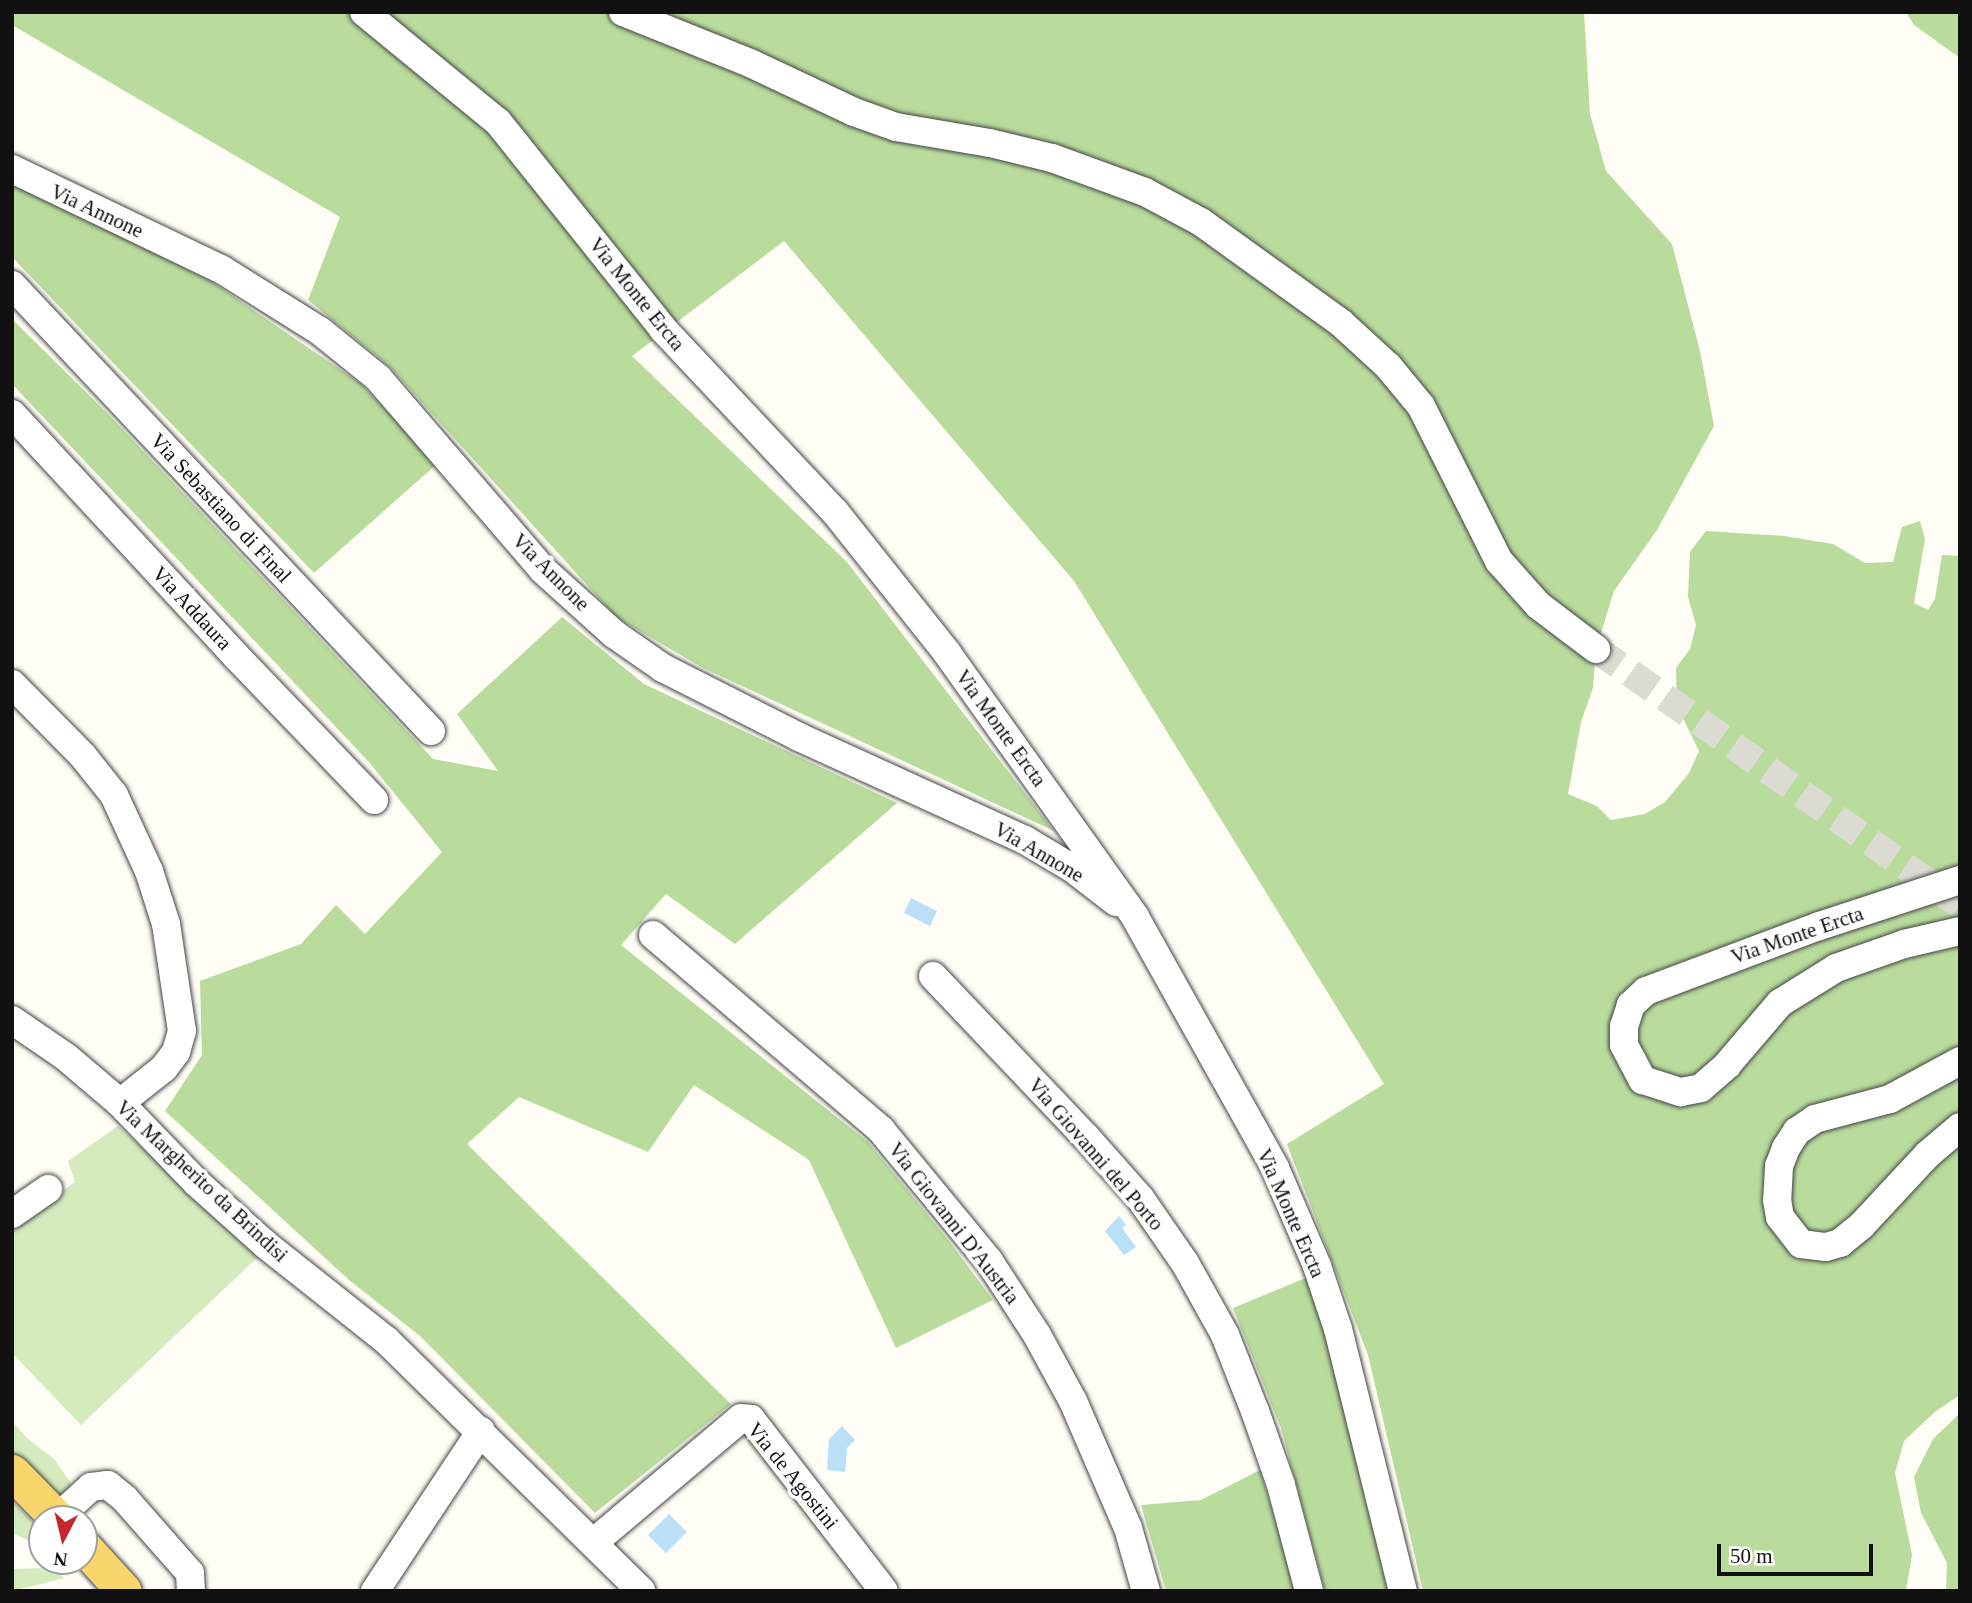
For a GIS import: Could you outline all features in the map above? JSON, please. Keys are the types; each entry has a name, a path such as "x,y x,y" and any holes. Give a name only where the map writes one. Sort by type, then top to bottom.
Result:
{"main road":[{"path":"12,1472 44,1505"},
{"path":"98,1562 124,1591"}],"street":[{"name":"Via Monte Ercta","path":"363,12 499,122 688,358 835,512 947,653 1135,917 1275,1168 1302,1230 1338,1329 1404,1591"},
{"path":"623,12 750,63 886,123 1052,158 1145,192 1201,222 1341,323 1388,366 1421,406 1499,561 1538,605 1596,649"},
{"name":"Via Annone","path":"12,169 221,269 320,331 378,378 543,570 614,634 663,668 799,737 1025,840 1072,868 1135,917"},
{"name":"Via Sebastiano di Final","path":"12,285 431,731"},
{"name":"Via Addaura","path":"12,414 235,655 374,800"},
{"path":"12,684 83,756 114,795 149,871 166,924 182,1031 176,1052 164,1068 120,1103"},
{"name":"Via Monte Ercta","path":"1960,880 1819,926 1646,991 1631,1005 1624,1026 1624,1045 1643,1080 1681,1092 1701,1088 1727,1065 1780,1003 1836,968 1904,944 1960,931"},
{"name":"Via Giovanni D'Austria","path":"653,935 881,1130 989,1261 1037,1335 1073,1401 1128,1528 1146,1591"},
{"name":"Via Giovanni del Porto","path":"933,976 1086,1137 1140,1198 1185,1263 1225,1335 1255,1411 1281,1485 1309,1591"},
{"name":"Via Margherito da Brindisi","path":"12,1020 66,1057 120,1103 248,1230 386,1340 641,1591"},
{"path":"1960,1061 1890,1099 1815,1119 1797,1131 1779,1166 1777,1200 1780,1217 1801,1244 1826,1247 1840,1243 1863,1225 1927,1155 1960,1127"},
{"path":"12,1214 48,1189"},
{"name":"Via de Agostini","path":"594,1542 733,1424 741,1418 751,1419 884,1591"},
{"path":"375,1591 481,1431"},
{"path":"71,1505 91,1487 108,1485 125,1499 190,1573 191,1591"}],"green space":[{"path":"12,12 1584,12 1590,114 1606,171 1672,244 1700,351 1714,426 1657,530 1614,591 1596,649 1593,688 1581,722 1568,794 1597,806 1611,820 1645,814 1665,802 1689,773 1699,751 1677,706 1676,668 1690,649 1696,625 1688,597 1690,552 1706,531 1784,536 1833,544 1865,563 1893,562 1902,527 1920,521 1925,539 1914,603 1928,610 1935,599 1942,555 1960,556 1960,1395 1936,1411 1904,1441 1895,1473 1912,1555 1906,1591 1423,1591 1368,1355 1287,1144 1384,1084 1074,581 784,241 632,356 847,562 1054,831 701,667 616,617 388,365 308,300 340,217 12,25"},
{"path":"1906,12 1960,12 1960,58 1914,25"},
{"path":"12,183 209,280 360,383 438,463 314,573 12,257"},
{"path":"12,319 112,418 433,759 498,771 457,714 562,617 644,684 897,803 735,944 666,894 621,945 868,1142 993,1300 896,1348 809,1160 694,1085 648,1152 519,1097 467,1144 731,1404 595,1513 420,1336 349,1280 165,1111 202,1055 200,981 301,944 336,905 365,934 442,852 368,761 12,384"},
{"path":"118,1126 261,1254 81,1425 12,1353 12,1229 75,1182 68,1161"},
{"path":"1308,1277 1332,1344 1390,1591 1325,1591 1281,1428 1233,1308"},
{"path":"1960,1413 1960,1591 1946,1591 1947,1563 1921,1513 1914,1477 1933,1439"},
{"path":"12,1421 27,1438 54,1459 71,1483 69,1498 54,1495 12,1452"},
{"path":"1260,1470 1297,1591 1166,1591 1141,1505 1201,1500"},
{"path":"12,1501 28,1516 28,1540 12,1533"},
{"path":"12,1569 28,1569 28,1575 60,1575 65,1578 12,1591"}],"water":[{"path":"911,898 937,911 930,926 904,913"},
{"path":"1119,1216 1126,1225 1122,1228 1136,1247 1124,1255 1105,1231"},
{"path":"842,1426 855,1440 847,1448 845,1472 827,1470 829,1439"},
{"path":"669,1514 687,1532 666,1553 648,1535"}],"tunnel":[{"path":"1596,649 1960,905"}]}
